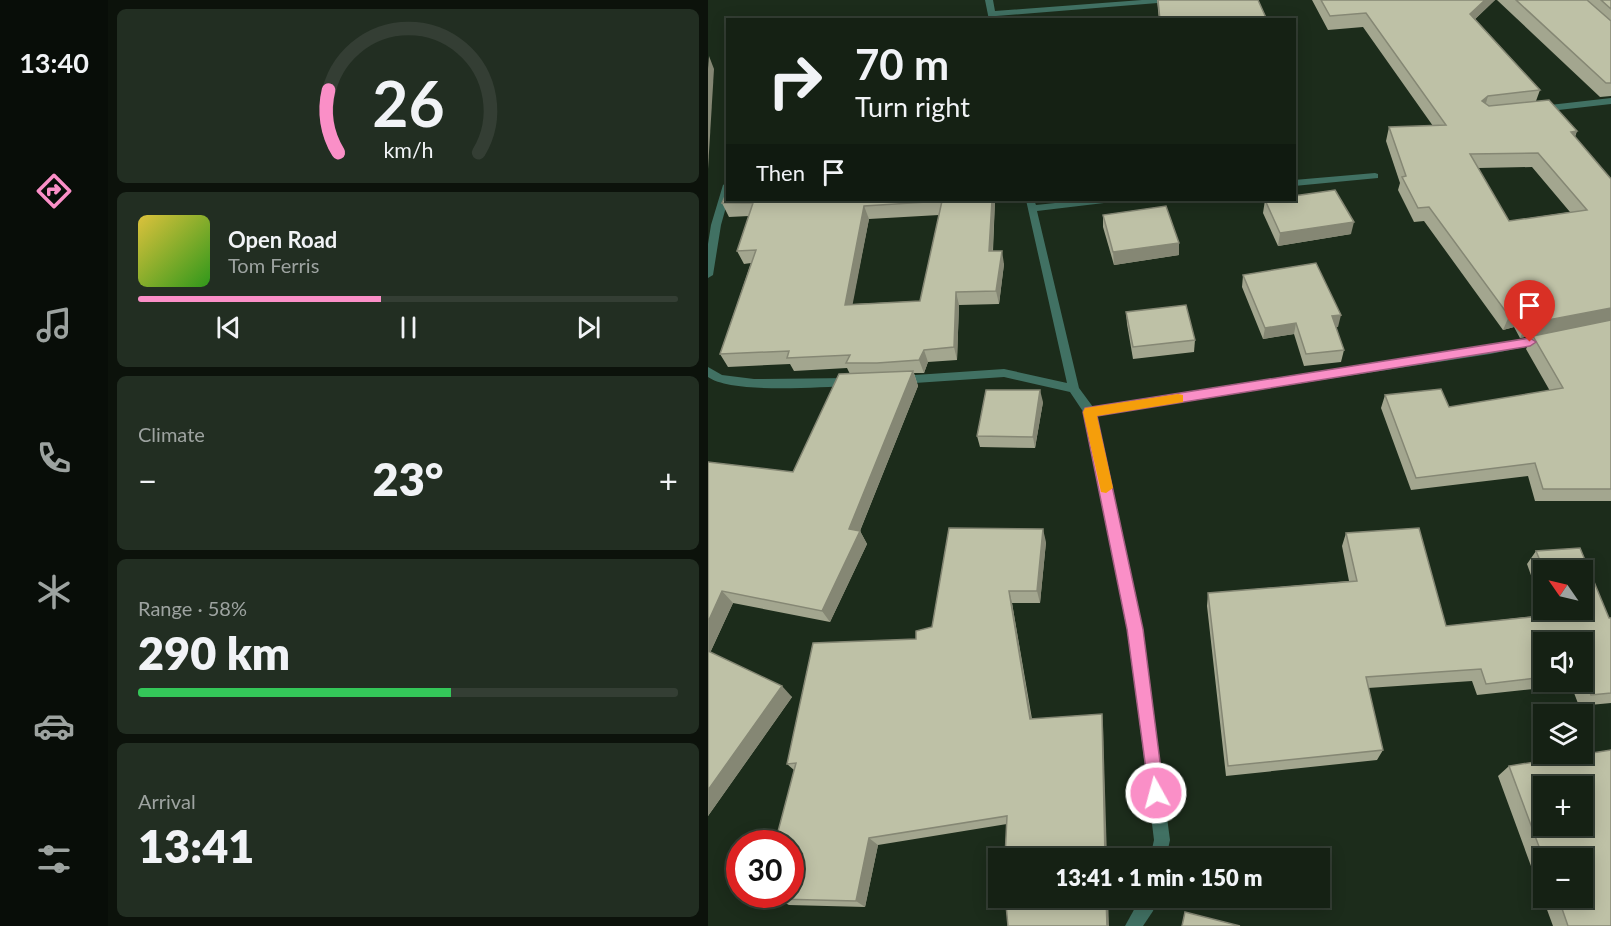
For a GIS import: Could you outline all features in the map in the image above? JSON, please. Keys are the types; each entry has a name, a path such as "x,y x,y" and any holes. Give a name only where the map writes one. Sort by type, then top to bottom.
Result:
{"street":[{"path":"989,0 992,17 1170,0"},
{"path":"1530,110 1611,101"},
{"path":"1296,183 1375,176"},
{"path":"708,275 716,225 726,192"},
{"path":"1086,201 1030,204 1074,389 1090,412 1135,629 1162,840 1160,848"},
{"path":"1090,412 1490,350 1556,337"},
{"path":"708,371 719,379 754,383 859,382"},
{"path":"882,382 1004,373 1074,389"},
{"path":"1133,926 1146,908"}],"building":[{"path":"1158,0 1258,0 1266,18 1160,18"},
{"path":"1321,0 1485,0 1470,14 1540,90 1488,96 1482,101 1489,106 1549,100 1577,131 1571,132 1611,179 1611,308 1527,324 1521,314 1509,316 1429,207 1418,208 1402,177 1406,176 1389,127 1446,125 1366,13 1330,16","holes":["1538,153 1587,210 1509,221 1470,154"]},
{"path":"1516,0 1587,0 1611,21 1611,83 1606,83"},
{"path":"1601,0 1611,0 1611,9"},
{"path":"1335,190 1354,222 1280,233 1265,201 1296,201 1296,196"},
{"path":"726,194 726,201 942,201 992,201 989,251 1002,251 996,291 956,292 954,347 924,350 919,360 846,363 850,355 787,358 789,351 720,354 756,250 737,251 753,203 722,203","holes":["942,201 920,301 845,305 864,206"]},
{"path":"1166,206 1179,243 1113,252 1103,215"},
{"path":"1316,263 1341,315 1332,316 1344,350 1306,354 1296,323 1265,328 1243,275"},
{"path":"1186,305 1195,340 1133,347 1126,312"},
{"path":"1611,320 1611,489 1543,489 1535,463 1416,478 1385,395 1441,389 1449,407 1563,388 1533,336"},
{"path":"913,371 849,529 860,531 822,611 722,591 708,622 708,462 793,472 839,374"},
{"path":"986,390 1040,390 1033,437 977,436"},
{"path":"949,528 1043,529 1037,591 1009,591 1030,719 1102,714 1105,848 1005,848 1007,816 869,838 856,901 804,900 804,830 778,830 796,763 787,764 813,643 916,639 916,631 932,627"},
{"path":"1419,528 1446,626 1533,617 1533,620 1593,620 1593,579 1609,618 1611,618 1611,693 1591,695 1590,692 1593,692 1593,632 1533,632 1533,678 1486,684 1481,669 1366,677 1383,750 1228,766 1208,593 1357,581 1346,533"},
{"path":"1580,548 1585,560 1540,560 1536,551"},
{"path":"708,651 782,686 708,790"},
{"path":"1611,750 1611,926 1568,926 1562,908 1593,908 1593,848 1540,848 1535,836 1593,836 1593,776 1533,776 1533,830 1509,766 1533,762 1593,764 1593,753"},
{"path":"1006,908 1106,908 1107,926 1008,926"},
{"path":"1185,912 1240,926 1182,926"}],"slow traffic":[{"path":"1106,488 1090,412 1178,399"}],"route":[{"path":"1156,793 1135,629 1090,412 1530,342"}]}
